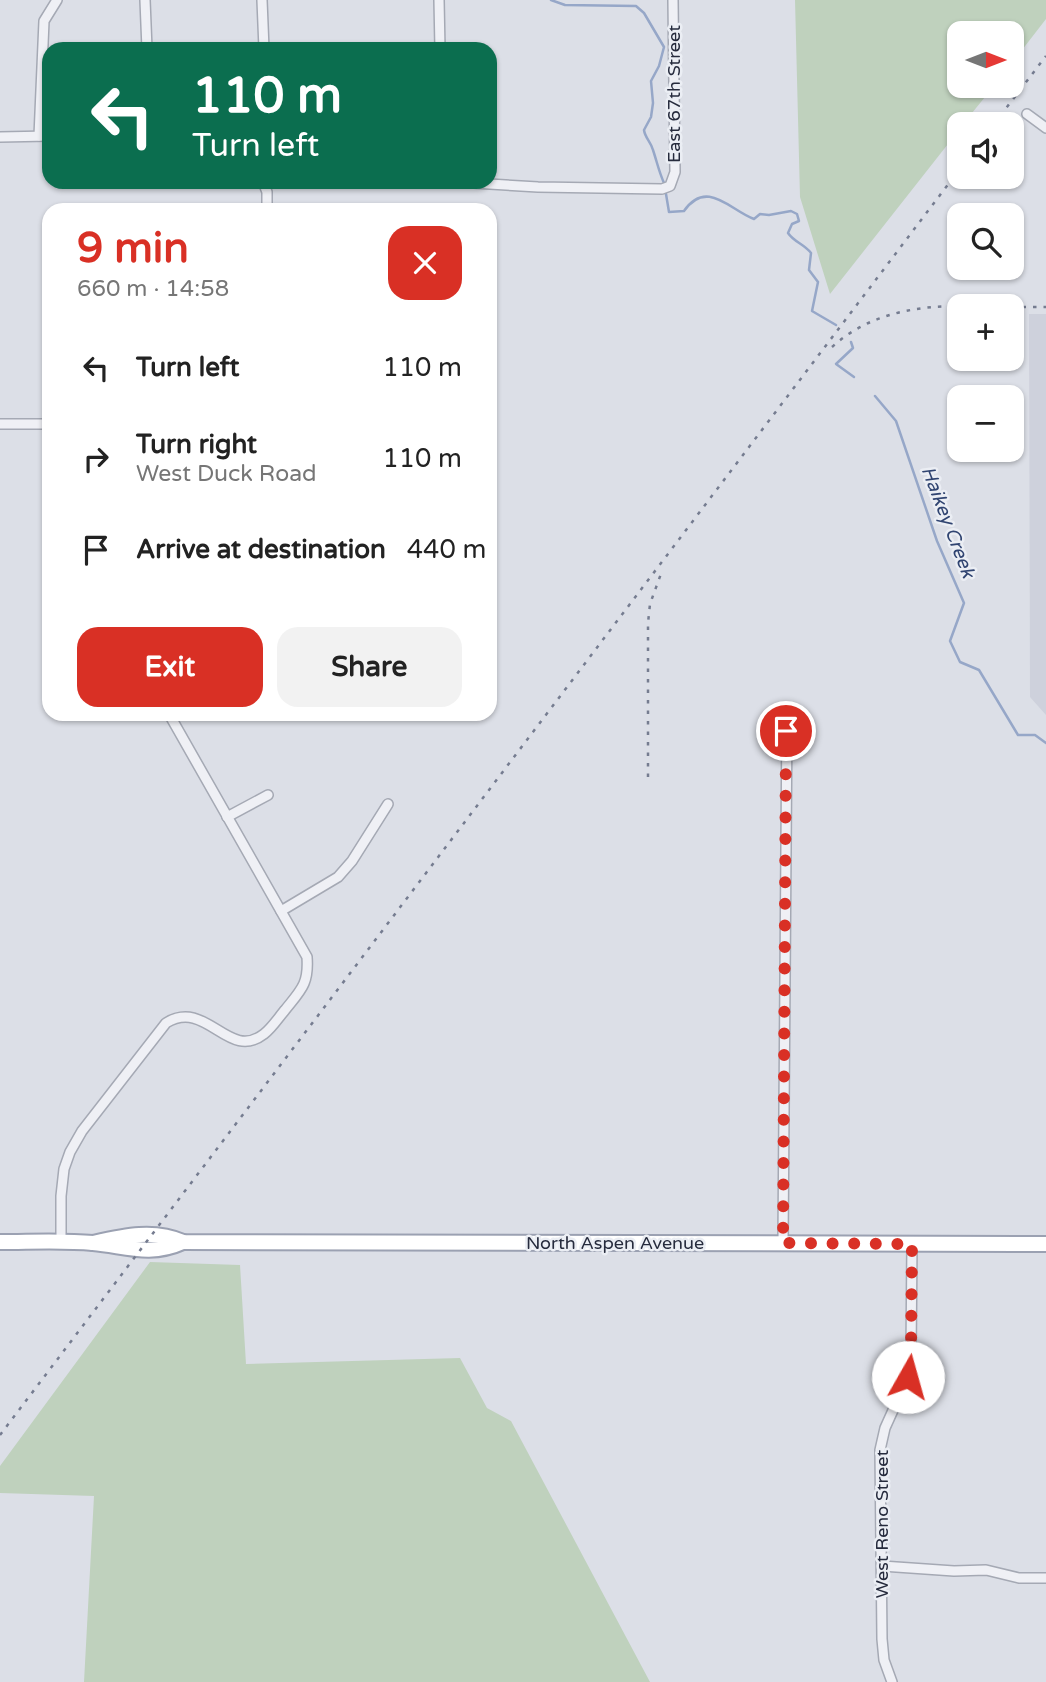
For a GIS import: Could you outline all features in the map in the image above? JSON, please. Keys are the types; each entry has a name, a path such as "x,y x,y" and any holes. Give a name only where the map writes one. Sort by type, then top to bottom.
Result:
{"main road":[{"name":"North Aspen Avenue","path":"0,1242 93,1242 126,1250 167,1250 183,1242 1046,1244"}],"street":[{"path":"44,42 44,21 57,0"},
{"path":"145,0 147,42"},
{"path":"262,0 264,42"},
{"path":"439,0 440,42"},
{"name":"East 67th Street","path":"497,184 662,189 670,186 675,172 673,0"},
{"path":"1027,114 1046,128"},
{"path":"0,137 42,136"},
{"path":"0,424 42,424"},
{"path":"783,1243 786,716"},
{"path":"61,1242 61,1196 64,1169 70,1152 82,1131 166,1023 176,1017 195,1017 230,1039 255,1039 265,1034 305,985 307,957 173,721"},
{"path":"227,817 268,795"},
{"path":"281,911 338,877 352,861 388,804"},
{"name":"West Reno Street","path":"892,1682 882,1651 880,1450 885,1427 908,1377 911,1354 912,1244"},
{"path":"882,1566 954,1571 986,1570 1019,1578 1046,1578"}],"shaded area":[{"path":"1029,314 1046,314 1046,715 1030,697"}],"green space":[{"path":"795,0 1046,0 1046,19 1024,47 1024,21 947,21 947,98 984,98 973,112 947,112 947,145 830,294 800,197"},
{"path":"150,1262 240,1265 246,1364 460,1358 487,1408 511,1421 650,1682 84,1682 94,1496 0,1493 0,1466"}],"waterway":[{"path":"551,0 565,5 636,6 644,13 664,47 659,66 651,81 653,103 651,117 644,130 664,183"},
{"name":"Haikey Creek","path":"666,194 669,212 684,211 701,197 710,197 754,219 760,214 791,211 797,214 799,221 792,224 788,233 811,253 809,270 818,282 812,311 836,325"},
{"name":"Haikey Creek","path":"851,342 853,348 836,364 854,377"},
{"name":"Haikey Creek","path":"875,396 896,421 937,541 964,603 950,641 960,662 979,670 1018,735 1035,735 1046,743"}],"railway":[{"path":"1003,112 1046,56"},
{"path":"0,1435 947,186"},
{"path":"832,347 860,327 891,314 947,307"},
{"path":"1024,307 1046,307"},
{"path":"648,777 648,623 650,604 662,571"}],"route":[{"path":"786,731 783,1243 912,1244 911,1354 908,1377"}]}
